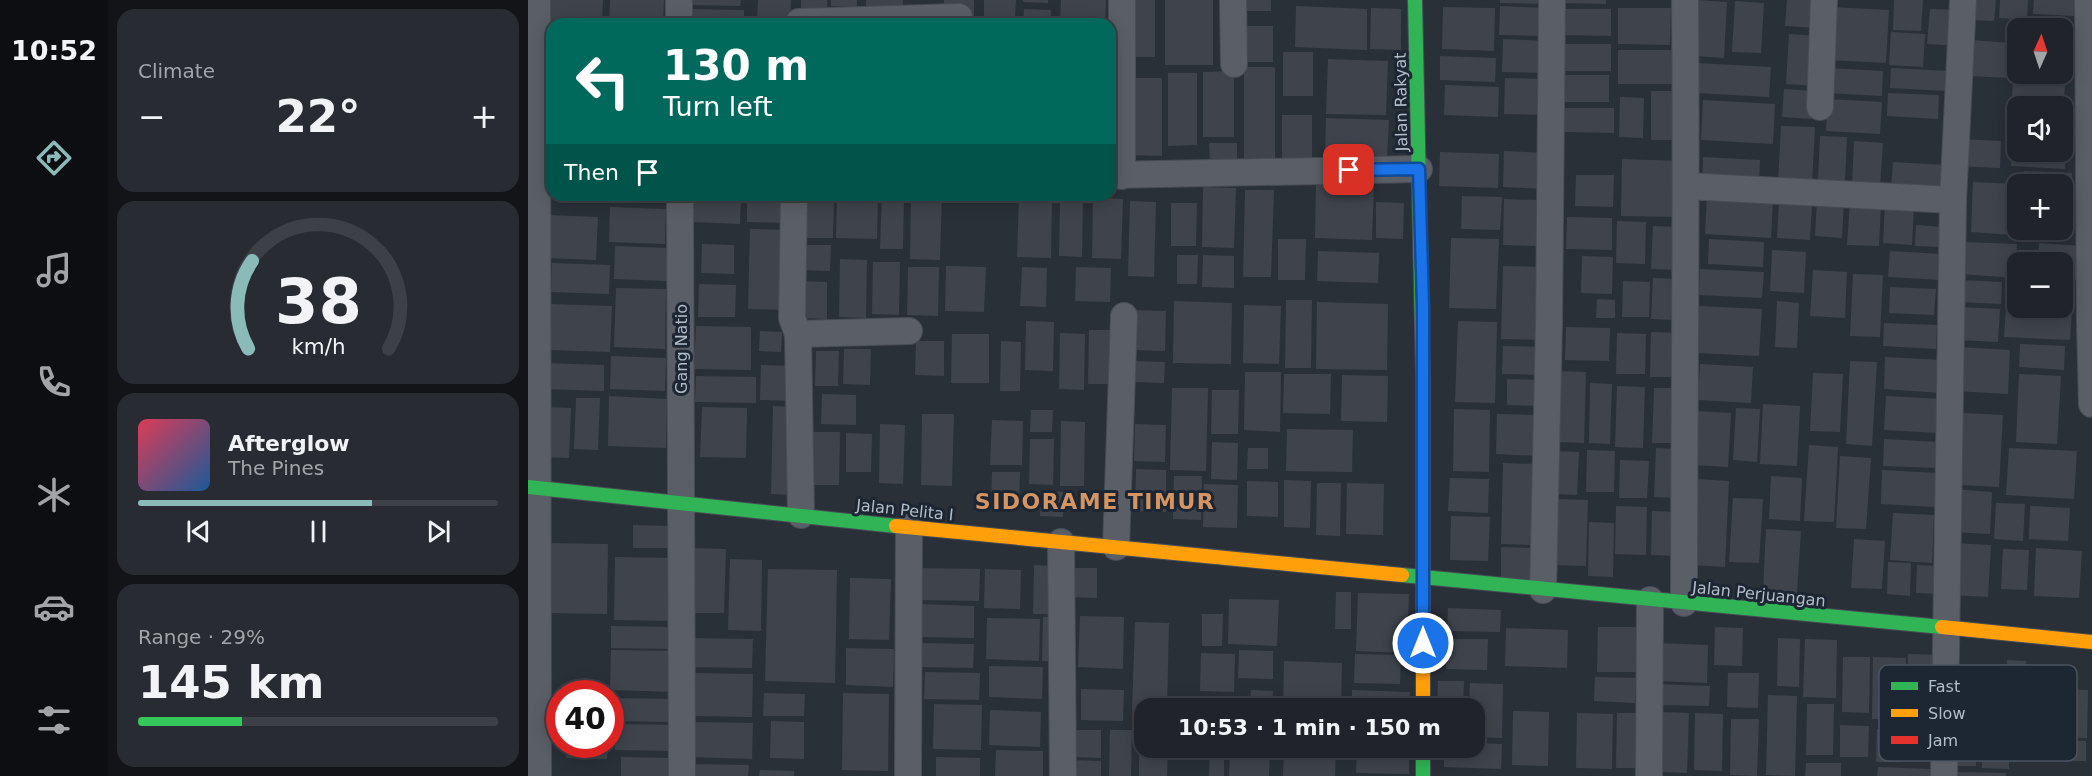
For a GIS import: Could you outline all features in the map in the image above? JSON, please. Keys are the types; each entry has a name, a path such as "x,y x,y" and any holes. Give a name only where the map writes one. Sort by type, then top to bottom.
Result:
{"street":[{"path":"535,765 532,487 537,0"},
{"path":"679,0 679,18"},
{"path":"1122,0 1116,176 1419,169"},
{"path":"1233,0 1234,64"},
{"name":"Jalan Rakyat","path":"1415,0 1423,306 1423,698"},
{"path":"1543,590 1549,322 1552,0"},
{"path":"1684,603 1685,0"},
{"path":"1820,107 1824,0"},
{"path":"1946,665 1953,200 1963,0"},
{"path":"2088,0 2092,404"},
{"path":"927,18 959,17"},
{"path":"1686,186 1953,200"},
{"name":"Gang Natio","path":"680,201 682,776"},
{"path":"794,201 792,318 798,334 801,515"},
{"path":"1116,547 1124,316"},
{"path":"798,334 909,331"},
{"name":"Jalan Pelita I","path":"532,487 909,527 1423,577"},
{"path":"908,776 909,527"},
{"path":"1061,542 1063,776"},
{"name":"Jalan Perjuangan","path":"1423,577 2092,642"},
{"path":"1649,776 1650,600"},
{"path":"1423,758 1423,776"},
{"path":"1944,761 1944,776"}],"building":[{"path":"544,0 603,0 602,18 546,18 546,27 543,27"},
{"path":"610,0 664,0 663,18 609,18"},
{"path":"687,0 741,0 740,6 687,5"},
{"path":"758,0 791,0 790,18 757,18"},
{"path":"801,0 827,0 827,11 801,10"},
{"path":"831,0 857,0 857,7 831,6"},
{"path":"866,0 903,0 903,8 866,7"},
{"path":"944,0 974,0 974,16 943,15"},
{"path":"984,0 1016,0 1015,16 984,16"},
{"path":"1023,0 1048,0 1048,3 1023,2"},
{"path":"1061,0 1106,0 1105,18 1060,18"},
{"path":"1125,0 1155,0 1155,57 1125,57"},
{"path":"1165,0 1213,0 1213,65 1165,65"},
{"path":"1241,0 1271,0 1271,11 1241,11"},
{"path":"1500,0 1546,0 1546,4 1500,3"},
{"path":"1563,0 1606,0 1606,4 1563,3"},
{"path":"1698,0 1727,2 1724,58 1695,56"},
{"path":"1787,0 1819,0 1818,28 1785,26"},
{"path":"1894,0 1923,0 1921,31 1893,30"},
{"path":"1969,0 1996,0 1994,21 1968,20"},
{"path":"2000,0 2028,0 2027,18 1999,18"},
{"path":"2034,0 2075,0 2074,16 2033,14"},
{"path":"1735,1 1764,3 1761,53 1732,52"},
{"path":"1296,6 1367,9 1367,50 1295,47"},
{"path":"1500,6 1544,8 1543,36 1499,35"},
{"path":"1443,7 1495,8 1494,51 1442,49"},
{"path":"1832,7 1889,10 1886,63 1829,60"},
{"path":"1371,8 1401,9 1401,50 1370,49"},
{"path":"1618,8 1671,8 1670,45 1618,44"},
{"path":"688,9 744,10 744,18 687,18"},
{"path":"1024,9 1051,10 1050,18 1023,18"},
{"path":"1565,9 1611,9 1611,36 1565,35"},
{"path":"1930,9 1961,10 1959,46 1927,44"},
{"path":"1239,26 1273,26 1273,62 1239,62"},
{"path":"1891,32 1925,34 1923,67 1889,65"},
{"path":"1789,34 1819,36 1817,86 1786,84"},
{"path":"1503,39 1546,41 1545,73 1502,72"},
{"path":"1971,40 2007,43 2007,78 1969,76"},
{"path":"1562,44 1611,44 1611,71 1562,71"},
{"path":"1618,50 1678,50 1678,84 1618,84"},
{"path":"1283,52 1313,52 1313,96 1283,96"},
{"path":"1440,56 1496,58 1495,82 1440,80"},
{"path":"1328,59 1388,61 1386,115 1326,114"},
{"path":"1697,63 1771,67 1769,97 1696,93"},
{"path":"1244,67 1275,67 1275,158 1244,158"},
{"path":"1828,68 1883,71 1882,96 1827,93"},
{"path":"1891,68 1948,71 1947,91 1890,88"},
{"path":"1234,71 1234,137 1203,137 1203,72"},
{"path":"1168,73 1197,73 1197,145 1168,146"},
{"path":"1564,75 1609,75 1609,102 1563,102"},
{"path":"1128,78 1162,78 1162,156 1128,155"},
{"path":"1505,78 1546,79 1545,115 1504,114"},
{"path":"2013,84 2065,84 2064,96 2012,96"},
{"path":"1445,85 1499,87 1498,117 1444,115"},
{"path":"1784,89 1814,91 1812,119 1782,117"},
{"path":"1651,91 1679,91 1679,140 1651,140"},
{"path":"1888,93 1939,95 1938,119 1887,116"},
{"path":"1620,97 1644,98 1643,138 1619,137"},
{"path":"1828,99 1882,102 1880,134 1826,131"},
{"path":"1703,100 1775,104 1773,144 1701,140"},
{"path":"1563,108 1614,108 1614,133 1563,132"},
{"path":"1282,115 1312,115 1312,158 1282,158"},
{"path":"1326,118 1389,120 1387,157 1325,155"},
{"path":"1781,126 1815,127 1812,184 1778,182"},
{"path":"1820,136 1847,137 1845,182 1818,180"},
{"path":"1959,139 2001,141 2000,168 1957,166"},
{"path":"1854,141 1883,143 1880,187 1852,185"},
{"path":"1209,143 1237,143 1237,163 1210,163"},
{"path":"1504,151 1546,153 1544,189 1503,187"},
{"path":"1440,152 1499,154 1498,188 1439,186"},
{"path":"1703,157 1760,160 1759,186 1702,183"},
{"path":"1622,159 1679,161 1677,217 1621,216"},
{"path":"1893,162 1946,165 1944,193 1891,190"},
{"path":"2011,162 2065,162 2065,169 2011,166"},
{"path":"2024,171 2072,173 2072,174 2024,174"},
{"path":"1576,175 1614,175 1613,207 1575,206"},
{"path":"1316,181 1374,182 1372,240 1315,238"},
{"path":"1973,182 2007,184 2007,235 1971,232"},
{"path":"1203,187 1236,188 1234,248 1202,247"},
{"path":"1245,190 1274,190 1271,277 1243,277"},
{"path":"1462,196 1502,197 1500,230 1461,229"},
{"path":"1707,196 1773,200 1771,238 1705,234"},
{"path":"1123,199 1121,259 1092,258 1093,201"},
{"path":"1504,199 1538,200 1536,246 1503,245"},
{"path":"1817,200 1844,201 1842,238 1815,236"},
{"path":"693,201 741,201 740,224 692,222"},
{"path":"747,201 789,201 789,223 747,222"},
{"path":"802,201 834,201 833,238 801,238"},
{"path":"837,201 878,201 877,239 836,238"},
{"path":"882,201 904,201 903,249 880,249"},
{"path":"911,201 942,201 940,260 910,259"},
{"path":"1019,201 1052,201 1051,258 1017,257"},
{"path":"1060,201 1083,202 1082,257 1059,256"},
{"path":"1130,201 1156,202 1154,277 1128,276"},
{"path":"1376,202 1404,203 1403,239 1376,238"},
{"path":"1779,202 1812,204 1810,240 1777,238"},
{"path":"1850,202 1881,204 1879,246 1847,245"},
{"path":"1171,203 1197,203 1196,246 1171,246"},
{"path":"1885,205 1914,206 1912,245 1883,243"},
{"path":"610,207 666,209 665,244 609,242"},
{"path":"549,215 598,217 596,260 548,258"},
{"path":"1567,217 1612,218 1612,250 1566,249"},
{"path":"1617,221 1646,222 1645,264 1616,263"},
{"path":"1916,225 1942,227 1941,247 1915,246"},
{"path":"1653,226 1679,227 1678,270 1651,269"},
{"path":"750,229 790,230 789,310 748,309"},
{"path":"1451,238 1499,239 1496,309 1449,308"},
{"path":"1278,239 1306,239 1305,280 1278,280"},
{"path":"1709,239 1764,242 1763,267 1708,264"},
{"path":"1963,242 2017,244 2017,252 2007,252 2007,277 1961,274"},
{"path":"2039,243 2082,246 2080,280 2073,280 2073,252 2039,252"},
{"path":"702,244 734,245 734,274 701,273"},
{"path":"801,245 831,245 830,271 801,270"},
{"path":"615,246 668,248 667,281 614,279"},
{"path":"1772,250 1806,252 1804,293 1770,291"},
{"path":"1318,251 1379,253 1378,283 1317,281"},
{"path":"1890,251 1942,254 1941,280 1888,277"},
{"path":"1177,255 1198,255 1197,284 1177,284"},
{"path":"1203,255 1234,256 1234,288 1202,287"},
{"path":"1582,256 1613,257 1612,294 1581,293"},
{"path":"840,259 867,260 866,318 839,317"},
{"path":"873,262 900,262 899,315 872,314"},
{"path":"552,263 610,265 609,294 551,292"},
{"path":"946,266 986,267 984,312 945,311"},
{"path":"1503,266 1545,267 1543,340 1501,339"},
{"path":"908,267 939,267 938,316 907,315"},
{"path":"1022,267 1047,268 1046,307 1020,306"},
{"path":"1076,267 1111,268 1110,302 1075,301"},
{"path":"1700,269 1764,272 1762,298 1699,295"},
{"path":"1813,270 1847,272 1845,318 1810,316"},
{"path":"1853,274 1883,275 1880,337 1850,336"},
{"path":"1653,278 1678,279 1676,320 1651,319"},
{"path":"1960,280 2002,282 2001,304 1959,302"},
{"path":"798,281 827,282 827,319 797,318"},
{"path":"1623,281 1650,282 1649,317 1622,317"},
{"path":"699,284 736,285 735,317 698,317"},
{"path":"1890,287 1936,289 1934,315 1889,313"},
{"path":"616,288 666,289 665,349 614,347"},
{"path":"2007,290 2007,318 2071,318 2070,340 2004,337"},
{"path":"1597,299 1615,300 1615,318 1596,318"},
{"path":"1286,300 1312,300 1311,368 1285,368"},
{"path":"1174,301 1232,303 1231,364 1173,363"},
{"path":"1777,301 1799,303 1797,348 1775,347"},
{"path":"1317,302 1388,304 1387,370 1316,369"},
{"path":"550,304 612,306 610,352 549,350"},
{"path":"1244,305 1281,306 1279,364 1243,363"},
{"path":"1699,306 1762,309 1759,356 1697,353"},
{"path":"1960,307 2000,309 1998,342 1958,340"},
{"path":"1131,310 1166,311 1165,351 1131,350"},
{"path":"1026,321 1054,322 1053,371 1025,370"},
{"path":"1458,321 1497,322 1495,403 1455,402"},
{"path":"1884,323 1937,325 1936,349 1883,346"},
{"path":"696,326 751,327 751,370 694,369"},
{"path":"1566,327 1610,328 1609,361 1565,360"},
{"path":"1089,330 1120,330 1119,384 1088,384"},
{"path":"760,331 782,332 781,352 759,351"},
{"path":"1651,332 1678,333 1677,377 1650,377"},
{"path":"1060,333 1085,334 1084,390 1059,389"},
{"path":"1617,333 1646,334 1645,374 1616,374"},
{"path":"952,334 989,334 989,383 951,383"},
{"path":"916,341 944,341 944,376 915,375"},
{"path":"1001,341 1021,342 1020,391 1000,391"},
{"path":"2020,344 2065,346 2064,370 2019,367"},
{"path":"1503,346 1545,347 1544,375 1502,374"},
{"path":"1957,347 2010,350 2008,394 1954,391"},
{"path":"844,349 871,349 870,385 843,384"},
{"path":"816,351 839,351 838,386 815,386"},
{"path":"611,356 666,358 665,391 610,389"},
{"path":"1885,357 1943,360 1941,393 1884,389"},
{"path":"1133,361 1165,362 1164,383 1133,382"},
{"path":"1850,361 1877,362 1872,446 1846,444"},
{"path":"545,363 604,365 604,391 544,389"},
{"path":"1700,364 1753,367 1751,403 1698,400"},
{"path":"761,365 792,366 792,401 760,400"},
{"path":"1559,371 1586,372 1584,443 1557,442"},
{"path":"1245,372 1281,372 1280,432 1244,430"},
{"path":"1813,373 1843,374 1840,432 1810,431"},
{"path":"1284,374 1331,374 1330,414 1283,413"},
{"path":"2019,374 2061,376 2057,444 2016,442"},
{"path":"1342,375 1388,376 1387,422 1341,421"},
{"path":"696,376 756,377 756,403 695,402"},
{"path":"1507,379 1543,380 1542,406 1507,405"},
{"path":"1590,383 1612,384 1610,444 1589,443"},
{"path":"1617,386 1645,387 1643,448 1615,447"},
{"path":"1172,388 1208,388 1206,471 1170,470"},
{"path":"1654,388 1681,388 1680,443 1652,443"},
{"path":"1212,390 1239,390 1238,434 1211,434"},
{"path":"822,394 856,395 856,425 821,424"},
{"path":"609,396 667,399 666,448 608,446"},
{"path":"1886,396 1941,399 1939,433 1884,430"},
{"path":"576,398 600,398 598,450 574,449"},
{"path":"1763,404 1800,406 1797,466 1760,464"},
{"path":"773,406 793,407 791,495 771,494"},
{"path":"543,407 571,408 569,458 541,457"},
{"path":"702,407 747,408 746,458 700,457"},
{"path":"1736,408 1760,409 1757,462 1733,460"},
{"path":"1454,409 1490,410 1489,472 1453,471"},
{"path":"1031,410 1053,410 1052,432 1030,432"},
{"path":"1696,411 1731,413 1728,467 1693,465"},
{"path":"1963,413 2003,415 1999,487 1959,485"},
{"path":"922,414 954,414 952,486 921,485"},
{"path":"1497,414 1540,415 1539,456 1496,454"},
{"path":"992,420 1023,421 1022,465 990,465"},
{"path":"1061,421 1085,422 1084,486 1060,486"},
{"path":"880,424 905,425 903,484 879,483"},
{"path":"1135,424 1166,425 1165,462 1134,461"},
{"path":"1287,429 1353,430 1352,472 1286,471"},
{"path":"808,432 840,432 839,485 807,485"},
{"path":"846,433 872,434 871,472 846,472"},
{"path":"1030,439 1054,439 1053,485 1029,484"},
{"path":"1884,439 1938,442 1937,468 1883,466"},
{"path":"1212,442 1238,443 1237,480 1211,479"},
{"path":"1809,445 1838,447 1834,522 1804,521"},
{"path":"1248,448 1268,448 1268,469 1247,469"},
{"path":"1656,448 1678,449 1676,498 1654,497"},
{"path":"2009,448 2077,451 2074,499 2006,495"},
{"path":"1587,450 1615,451 1614,492 1586,492"},
{"path":"1556,451 1579,452 1577,495 1555,494"},
{"path":"1840,456 1871,458 1866,529 1836,528"},
{"path":"1620,460 1649,461 1647,498 1619,498"},
{"path":"1503,463 1537,464 1534,545 1501,544"},
{"path":"1136,469 1166,470 1166,512 1135,511"},
{"path":"1882,470 1937,473 1935,507 1881,504"},
{"path":"992,472 1020,472 1019,504 991,504"},
{"path":"1174,476 1202,476 1201,520 1173,519"},
{"path":"1771,476 1802,478 1800,521 1769,519"},
{"path":"1450,478 1489,479 1488,513 1448,511"},
{"path":"1697,479 1729,481 1725,567 1692,565"},
{"path":"1284,480 1311,481 1310,528 1284,527"},
{"path":"1247,481 1278,482 1278,517 1247,516"},
{"path":"1317,483 1341,483 1340,536 1316,535"},
{"path":"1347,483 1384,484 1383,535 1346,534"},
{"path":"1204,484 1238,485 1237,528 1203,527"},
{"path":"1952,489 1992,492 1990,534 1950,532"},
{"path":"1041,491 1064,492 1063,517 1040,516"},
{"path":"1733,498 1763,499 1759,563 1729,562"},
{"path":"1554,499 1588,500 1586,566 1552,565"},
{"path":"1996,503 2025,504 2023,541 1994,539"},
{"path":"1616,506 1647,507 1646,555 1615,554"},
{"path":"2030,506 2070,508 2068,541 2029,539"},
{"path":"1652,511 1679,512 1678,556 1651,555"},
{"path":"1893,513 1934,515 1932,563 1890,560"},
{"path":"1451,516 1490,517 1488,561 1450,560"},
{"path":"1589,522 1614,523 1613,577 1588,576"},
{"path":"633,525 672,526 672,548 633,548"},
{"path":"1766,529 1801,531 1796,607 1777,606 1778,591 1763,590"},
{"path":"1854,539 1885,541 1882,589 1851,588"},
{"path":"548,543 608,544 607,614 547,613"},
{"path":"1952,543 1991,545 1988,597 1949,595"},
{"path":"1501,547 1532,548 1531,583 1501,582"},
{"path":"693,548 726,549 724,613 691,613"},
{"path":"2036,548 2082,551 2079,598 2034,596"},
{"path":"2003,549 2029,550 2027,590 2001,589"},
{"path":"615,557 673,558 672,621 614,620"},
{"path":"730,559 762,560 761,631 728,630"},
{"path":"1888,562 1911,563 1910,596 1887,594"},
{"path":"1034,565 1056,566 1055,614 1033,614"},
{"path":"1917,565 1938,566 1936,594 1916,593"},
{"path":"919,568 980,569 979,601 918,600"},
{"path":"1069,568 1097,568 1097,598 1068,597"},
{"path":"768,569 837,570 835,683 765,681"},
{"path":"985,569 1021,570 1020,609 984,608"},
{"path":"850,578 891,579 889,640 849,639"},
{"path":"1336,592 1351,592 1351,629 1335,629"},
{"path":"1358,593 1409,594 1407,653 1356,651"},
{"path":"1229,599 1279,600 1277,646 1228,644"},
{"path":"921,604 974,606 974,638 920,637"},
{"path":"1448,608 1501,610 1500,632 1447,631"},
{"path":"1202,614 1223,614 1222,646 1202,646"},
{"path":"1080,616 1124,617 1123,669 1078,667"},
{"path":"1043,617 1061,617 1059,662 1042,661"},
{"path":"987,618 1040,619 1039,661 986,659"},
{"path":"1135,622 1169,623 1167,698 1134,698 1134,713 1132,713"},
{"path":"611,626 673,627 672,649 611,648"},
{"path":"1598,627 1636,627 1636,672 1597,672"},
{"path":"1715,627 1743,628 1742,666 1714,665"},
{"path":"1506,628 1568,630 1567,668 1505,666"},
{"path":"689,638 753,639 752,668 688,667"},
{"path":"1778,638 1800,639 1799,687 1777,686"},
{"path":"1447,639 1488,639 1487,670 1446,669"},
{"path":"1805,639 1837,640 1836,698 1803,697"},
{"path":"922,643 974,644 973,668 921,667"},
{"path":"1657,643 1708,645 1707,683 1656,681"},
{"path":"846,648 894,649 893,687 846,685"},
{"path":"611,650 675,651 674,692 624,690 624,680 610,680"},
{"path":"1239,650 1273,651 1273,679 1238,678"},
{"path":"1201,653 1235,654 1234,692 1200,691"},
{"path":"1355,654 1401,655 1400,684 1354,683"},
{"path":"1908,654 1944,655 1944,665 1908,665"},
{"path":"1843,657 1870,657 1869,713 1842,712"},
{"path":"1873,657 1906,658 1906,665 1879,665 1879,719 1872,719"},
{"path":"2007,660 2026,661 2026,665 2007,665"},
{"path":"1284,661 1342,663 1341,698 1283,698"},
{"path":"989,666 1043,667 1042,699 989,697"},
{"path":"925,672 980,673 979,700 924,699"},
{"path":"693,673 753,674 752,717 692,716"},
{"path":"1728,673 1759,673 1758,708 1727,707"},
{"path":"1595,677 1636,678 1635,703 1594,701"},
{"path":"1438,681 1464,681 1463,698 1437,698"},
{"path":"1470,683 1503,684 1502,738 1485,737 1485,698 1469,698"},
{"path":"1656,684 1710,686 1709,706 1656,705"},
{"path":"1081,689 1124,690 1123,721 1081,720"},
{"path":"1251,690 1273,691 1273,698 1251,698"},
{"path":"1352,690 1410,692 1410,698 1352,698"},
{"path":"2077,690 2088,690 2087,738 2077,738"},
{"path":"764,693 805,694 804,716 763,716"},
{"path":"843,693 889,694 888,771 842,770"},
{"path":"1768,695 1797,696 1795,776 1766,775"},
{"path":"624,698 673,699 672,722 624,721"},
{"path":"934,704 982,705 981,750 933,749"},
{"path":"1807,704 1834,704 1833,755 1806,755"},
{"path":"990,710 1041,712 1040,747 989,745"},
{"path":"1513,711 1549,712 1548,766 1512,765"},
{"path":"1661,712 1689,713 1687,773 1659,772"},
{"path":"1577,713 1613,714 1612,769 1576,768"},
{"path":"1617,713 1644,713 1643,768 1616,768"},
{"path":"1695,713 1723,714 1722,771 1694,770"},
{"path":"1731,719 1759,719 1757,776 1730,775"},
{"path":"771,721 804,722 804,759 770,758"},
{"path":"691,722 753,723 752,759 690,757"},
{"path":"624,724 674,725 674,751 624,750"},
{"path":"1840,725 1869,726 1868,757 1840,757"},
{"path":"1877,729 1879,729 1879,761 1900,762 1876,762"},
{"path":"1074,730 1101,730 1101,758 1073,757"},
{"path":"1110,730 1132,730 1131,776 1109,776"},
{"path":"2077,741 2086,741 2086,761 2077,761"},
{"path":"1485,743 1502,744 1501,769 1444,767 1444,758 1485,758"},
{"path":"996,750 1043,751 1043,776 995,776"},
{"path":"936,757 980,758 980,776 936,776"},
{"path":"621,758 670,758 670,776 621,776"},
{"path":"1139,758 1168,758 1167,776 1139,776"},
{"path":"1210,758 1224,758 1224,776 1209,776"},
{"path":"1230,758 1270,758 1269,776 1229,776"},
{"path":"1284,758 1336,758 1335,776 1283,776"},
{"path":"1357,758 1409,758 1409,774 1356,773"},
{"path":"1069,760 1101,761 1101,776 1069,776"},
{"path":"1952,761 1976,761 1976,766 1952,766"},
{"path":"1982,761 2009,761 2009,769 1982,768"},
{"path":"1806,763 1841,763 1841,776 1805,776"},
{"path":"692,764 749,765 748,776 692,776"},
{"path":"1878,767 1931,769 1931,776 1877,776"},
{"path":"760,770 794,771 794,776 759,776"},
{"path":"1956,772 2006,773 2006,776 1956,776"}],"traffic: fast":[{"path":"1415,0 1423,375"},
{"path":"528,487 896,526"},
{"path":"1402,575 1942,627"},
{"path":"1423,758 1423,776"}],"traffic: slow":[{"path":"896,526 1402,575"},
{"path":"1423,587 1423,698"},
{"path":"1942,627 2092,642"}],"traffic: jam":[{"path":"1423,375 1423,587"}],"district":[{"name":"SIDORAME TIMUR","path":"1095,501"}],"route":[{"path":"1349,170 1419,169 1423,306 1423,643"}]}
